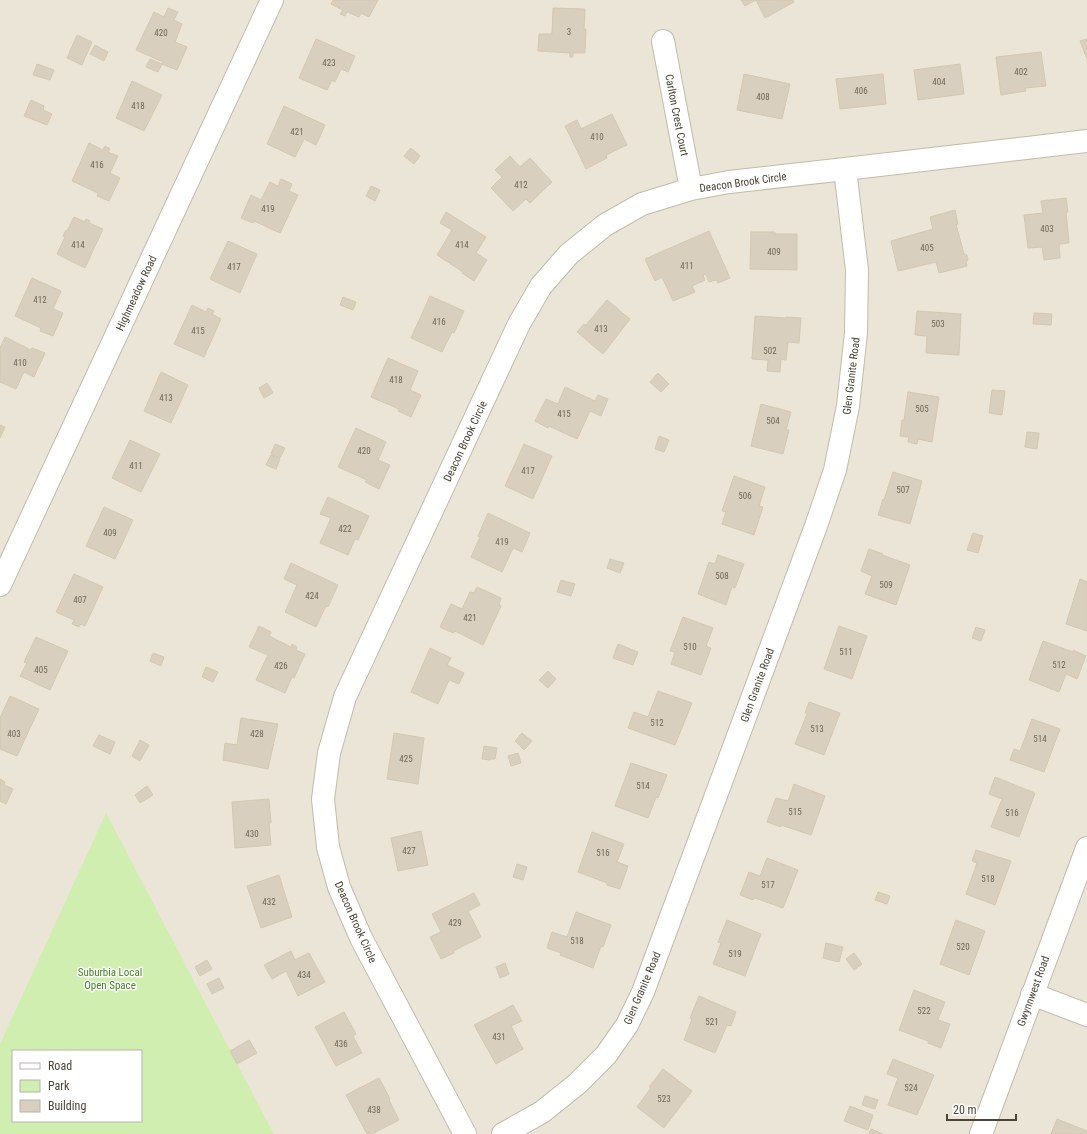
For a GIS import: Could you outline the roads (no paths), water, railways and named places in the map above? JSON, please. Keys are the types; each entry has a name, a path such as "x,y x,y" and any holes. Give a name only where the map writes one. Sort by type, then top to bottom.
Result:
{"street":[{"name":"Highmeadow Road","path":"0,585 272,0"},
{"name":"Carlton Crest Court","path":"663,41 691,189"},
{"name":"Deacon Brook Circle","path":"465,1134 361,938 338,887 328,847 323,800 329,753 345,697 519,324 541,286 569,254 605,225 642,204 691,189 729,182 1087,141"},
{"name":"Glen Granite Road","path":"503,1134 542,1112 577,1084 606,1055 627,1025 645,985 816,526 835,470 848,406 856,332 857,270 845,169"},
{"name":"Gwynnwest Road","path":"980,1134 1087,848"},
{"path":"1032,994 1087,1014"}],"park label":[{"name":"Suburbia Local Open Space","path":"110,978"}]}
